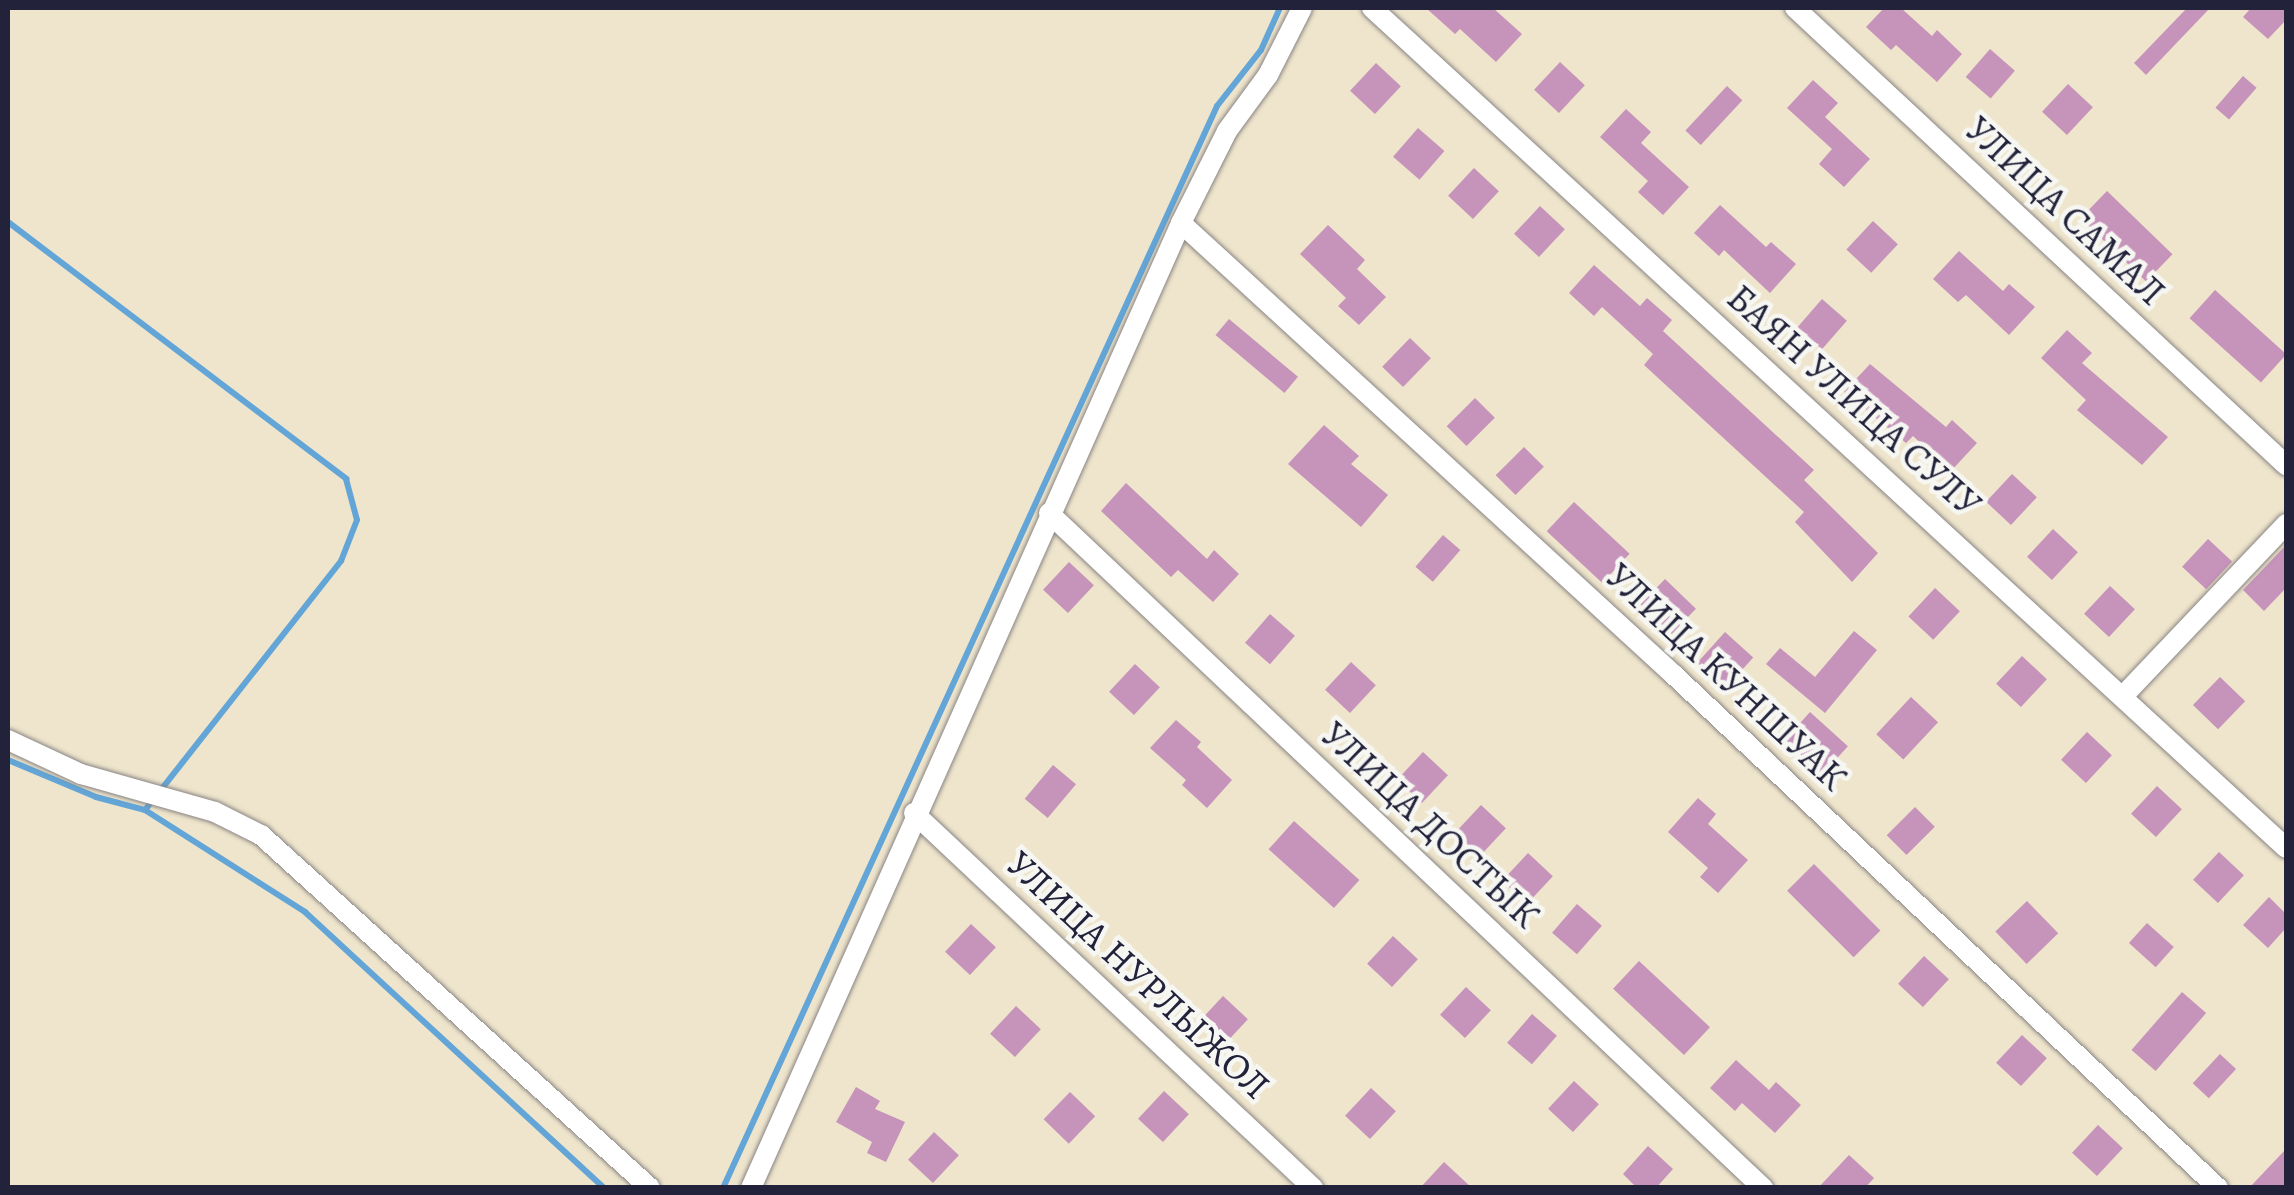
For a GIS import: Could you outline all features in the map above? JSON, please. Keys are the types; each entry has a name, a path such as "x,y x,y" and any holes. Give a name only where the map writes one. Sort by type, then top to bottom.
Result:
{"street":[{"path":"750,1188 914,813 1181,223 1227,131 1268,75 1302,8"},
{"name":"БАЯН УЛИЦА СУЛУ","path":"1372,8 2124,695 2286,848"},
{"name":"УЛИЦА САМАЛ","path":"1795,8 2286,465"},
{"name":"УЛИЦА КУНШУАК","path":"1181,223 1674,675 2218,1188"},
{"name":"УЛИЦА ДОСТЫК","path":"1049,513 1763,1188"},
{"path":"2124,695 2286,524"},
{"path":"8,740 81,774 215,812 261,835 650,1188"},
{"name":"УЛИЦА НУРЛЫЖОЛ","path":"914,813 1314,1188"}],"building":[{"path":"1426,8 1493,8 1522,34 1496,62 1460,29 1455,34"},
{"path":"1884,8 1901,8 1932,36 1937,30 1962,54 1937,82 1896,45 1891,50 1866,27"},
{"path":"2187,8 2210,8 2146,75 2134,63"},
{"path":"2251,8 2286,8 2286,20 2268,39 2243,17"},
{"path":"1990,49 2015,71 1991,99 1966,77"},
{"path":"1560,62 1585,85 1559,113 1534,90"},
{"path":"1376,63 1401,86 1375,114 1350,91"},
{"path":"2243,76 2257,88 2229,120 2215,108"},
{"path":"1813,80 1838,103 1825,117 1870,159 1844,187 1819,164 1832,149 1787,108"},
{"path":"2068,84 2093,107 2067,135 2042,112"},
{"path":"1727,86 1742,100 1701,145 1685,131"},
{"path":"1626,109 1651,132 1641,143 1689,187 1663,215 1638,192 1648,181 1600,137"},
{"path":"1418,128 1444,151 1419,180 1393,157"},
{"path":"1474,168 1499,191 1473,219 1448,196"},
{"path":"2107,191 2172,254 2146,282 2081,218"},
{"path":"1720,205 1766,247 1771,242 1796,264 1770,293 1724,250 1719,256 1694,233"},
{"path":"1540,206 1565,229 1539,257 1514,234"},
{"path":"1873,221 1898,244 1871,273 1846,250"},
{"path":"1328,225 1365,260 1357,269 1386,297 1359,325 1338,306 1346,298 1300,254"},
{"path":"1959,251 2003,291 2009,284 2035,307 2009,335 1966,295 1958,302 1933,279"},
{"path":"1594,265 1640,306 1647,298 1672,320 1663,331 1814,470 1804,480 1878,553 1852,582 1795,522 1804,512 1644,365 1653,354 1602,307 1594,316 1569,293"},
{"path":"2215,290 2286,354 2261,382 2190,318"},
{"path":"1822,299 1847,321 1822,349 1797,328"},
{"path":"1229,319 1298,377 1284,393 1216,335"},
{"path":"2067,330 2092,353 2082,363 2168,437 2142,465 2077,410 2086,400 2041,358"},
{"path":"1410,338 1431,358 1403,387 1382,367"},
{"path":"1870,364 1946,427 1952,420 1977,443 1951,471 1913,436 1906,443 1844,392"},
{"path":"1475,398 1495,418 1467,446 1447,426"},
{"path":"1324,425 1359,456 1351,464 1388,495 1361,527 1288,464"},
{"path":"1524,447 1544,467 1516,495 1496,475"},
{"path":"2012,474 2037,497 2011,525 1986,502"},
{"path":"1126,483 1207,559 1214,550 1239,574 1213,602 1178,570 1171,577 1101,511"},
{"path":"1574,502 1630,554 1602,583 1547,531"},
{"path":"2053,529 2078,552 2052,580 2027,557"},
{"path":"1443,535 1460,550 1433,582 1415,567"},
{"path":"2208,539 2232,562 2206,589 2182,567"},
{"path":"2286,545 2286,588 2264,611 2243,590"},
{"path":"1069,562 1094,585 1068,613 1043,590"},
{"path":"1665,579 1696,609 1669,637 1638,607"},
{"path":"2110,586 2135,609 2109,637 2084,614"},
{"path":"1935,588 1960,611 1933,640 1908,617"},
{"path":"1270,614 1295,636 1270,664 1245,643"},
{"path":"1854,631 1877,650 1825,713 1766,664 1780,648 1815,677"},
{"path":"1725,632 1753,657 1725,689 1697,663"},
{"path":"2022,656 2047,679 2021,707 1996,684"},
{"path":"1351,662 1376,685 1350,713 1325,690"},
{"path":"1135,664 1160,687 1134,715 1109,692"},
{"path":"2220,677 2245,701 2218,729 2193,705"},
{"path":"1911,697 1938,722 1903,760 1876,734"},
{"path":"1810,712 1848,746 1822,774 1785,740"},
{"path":"1176,720 1201,742 1197,747 1232,780 1207,808 1182,785 1186,780 1150,748"},
{"path":"2087,732 2112,755 2086,783 2061,760"},
{"path":"1423,752 1448,775 1422,803 1397,780"},
{"path":"1053,765 1076,784 1048,818 1025,799"},
{"path":"2157,786 2182,809 2156,837 2131,814"},
{"path":"1698,798 1716,814 1708,824 1748,860 1718,893 1700,877 1708,868 1668,832"},
{"path":"1481,805 1506,828 1480,856 1455,833"},
{"path":"1915,807 1935,827 1907,855 1887,835"},
{"path":"1294,821 1359,880 1334,908 1269,849"},
{"path":"2219,852 2244,875 2218,903 2193,880"},
{"path":"1528,853 1553,876 1527,904 1502,881"},
{"path":"1814,864 1880,930 1854,957 1787,891"},
{"path":"2269,897 2286,914 2286,928 2268,948 2243,925"},
{"path":"2027,901 2058,933 2027,964 1995,932"},
{"path":"1577,904 1602,926 1577,954 1552,933"},
{"path":"2147,923 2174,947 2156,967 2129,943"},
{"path":"971,924 996,947 970,975 945,952"},
{"path":"1393,936 1418,959 1392,987 1367,964"},
{"path":"1924,956 1949,979 1923,1007 1898,984"},
{"path":"1639,961 1710,1027 1684,1055 1613,989"},
{"path":"1466,987 1491,1010 1465,1038 1440,1015"},
{"path":"2182,992 2206,1013 2156,1071 2131,1050"},
{"path":"1223,996 1248,1019 1222,1047 1197,1024"},
{"path":"1016,1006 1041,1029 1015,1057 990,1034"},
{"path":"1532,1014 1557,1036 1532,1064 1507,1043"},
{"path":"2022,1035 2047,1058 2021,1086 1996,1063"},
{"path":"2220,1054 2236,1069 2209,1098 2193,1083"},
{"path":"1736,1060 1769,1090 1776,1082 1801,1105 1775,1133 1742,1103 1735,1111 1710,1088"},
{"path":"1574,1081 1599,1104 1573,1132 1548,1109"},
{"path":"856,1087 880,1101 875,1109 905,1122 886,1162 867,1153 872,1142 836,1122"},
{"path":"1371,1088 1396,1111 1370,1139 1345,1116"},
{"path":"1164,1091 1189,1114 1163,1142 1138,1119"},
{"path":"1070,1092 1095,1116 1069,1144 1044,1119"},
{"path":"2098,1125 2123,1148 2097,1176 2072,1153"},
{"path":"934,1132 959,1155 933,1183 908,1160"},
{"path":"1648,1146 1673,1169 1656,1188 1637,1188 1623,1174"},
{"path":"2286,1149 2286,1188 2249,1188"},
{"path":"1849,1155 1874,1178 1865,1188 1818,1188"},
{"path":"1444,1162 1472,1188 1420,1188"}],"waterway":[{"path":"723,1188 1217,106 1261,50 1280,8"},
{"path":"8,222 346,479 357,520 341,561 145,810 305,912 604,1188"},
{"path":"8,760 96,797 145,810"}]}
